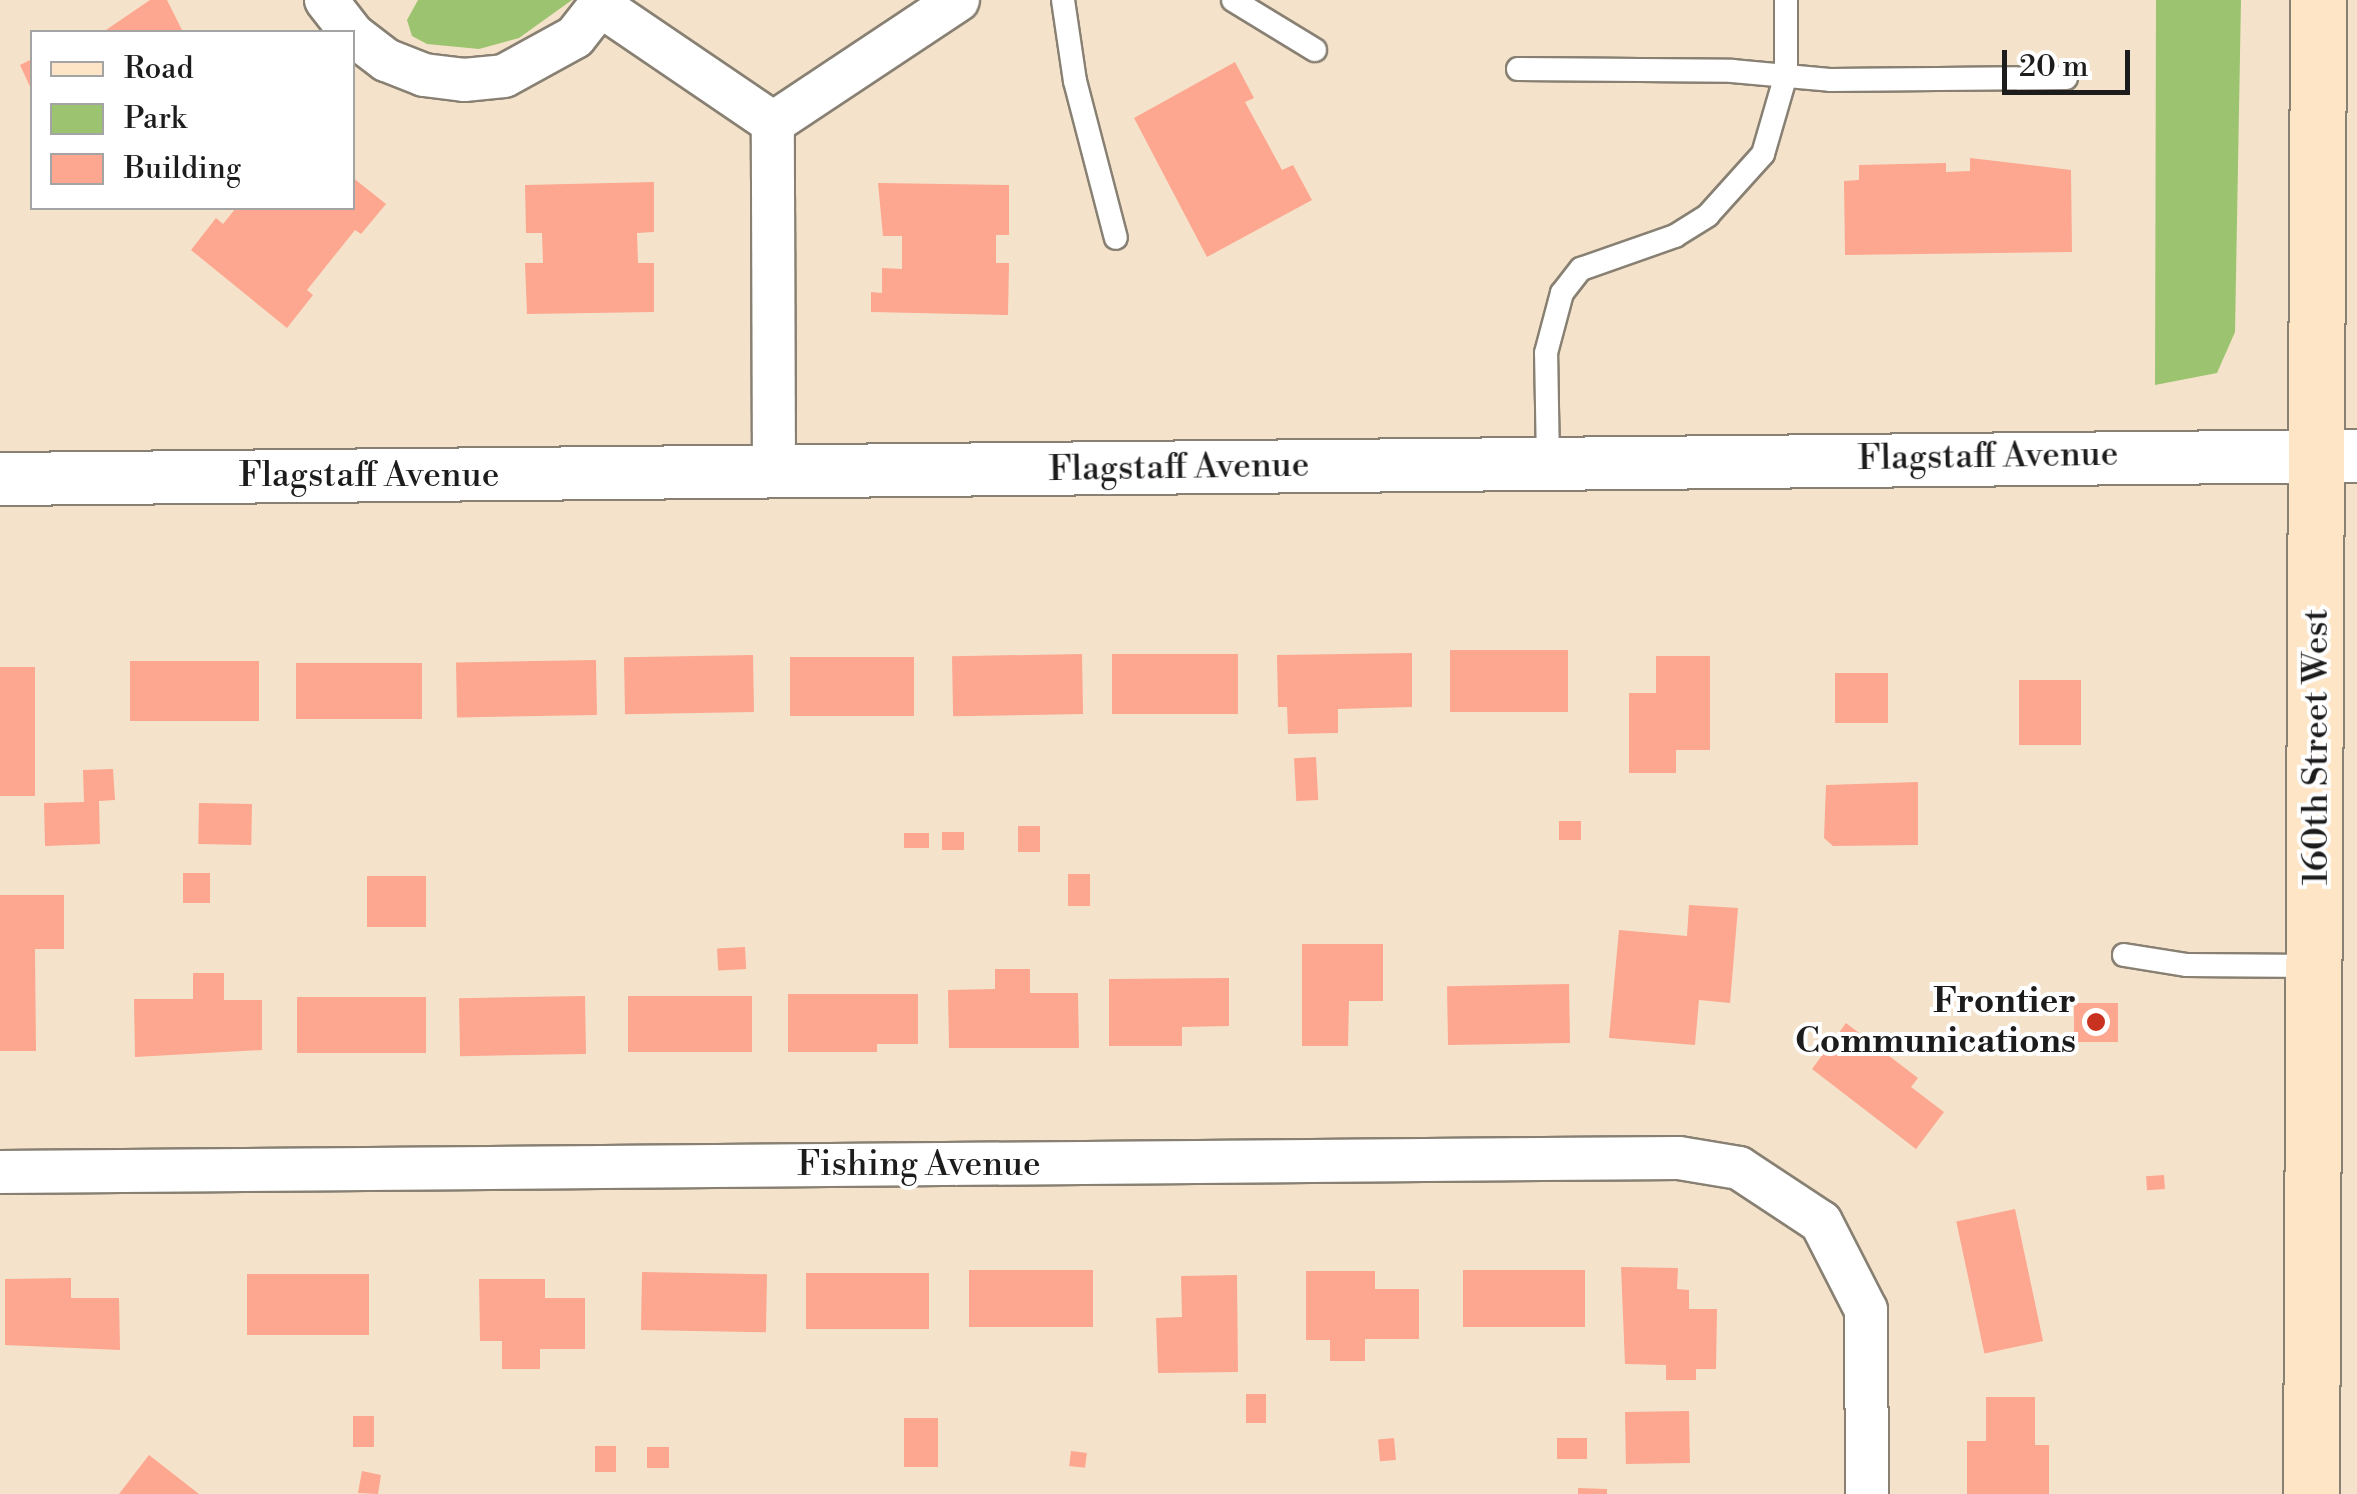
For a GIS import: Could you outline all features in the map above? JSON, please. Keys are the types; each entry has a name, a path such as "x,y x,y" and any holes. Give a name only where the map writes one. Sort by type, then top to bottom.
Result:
{"main road":[{"name":"160th Street West","path":"2312,1494 2316,966 2337,455 2318,0"}],"street":[{"path":"326,0 350,30"},
{"path":"773,123 958,0"},
{"path":"355,35 386,60 464,80 504,76 542,61 575,38 603,3 773,123"},
{"path":"773,123 774,473"},
{"name":"Flagstaff Avenue","path":"0,479 2337,455"},
{"name":"Fishing Avenue","path":"0,1172 1679,1158 1738,1168 1821,1222 1866,1310 1867,1494"}],"lane":[{"path":"1063,0 1075,81 1116,238"},
{"path":"1233,0 1316,50"},
{"path":"1548,463 1546,353 1562,293 1581,269 1675,236 1708,214 1763,154 1786,75 1786,0"},
{"path":"1518,70 1786,75 1830,80 2066,78"},
{"path":"2124,954 2187,965 2316,966"}],"green space":[{"path":"418,0 572,0 519,38 479,49 427,44 412,36 407,20"},
{"path":"2156,0 2241,0 2235,332 2217,373 2155,385"}],"building":[{"path":"150,0 167,0 182,30 106,30"},
{"path":"30,60 30,87 20,65"},
{"path":"1235,62 1254,98 1245,102 1282,170 1293,165 1312,200 1207,257 1134,118"},
{"path":"1970,158 2071,170 2072,252 1845,255 1844,181 1859,180 1859,165 1946,163 1946,172 1970,171"},
{"path":"355,179 386,204 361,234 355,230 307,290 313,295 287,328 191,250 216,218 223,224 234,210 355,210"},
{"path":"654,182 654,232 637,233 638,263 654,263 654,312 527,314 525,263 543,263 542,233 526,233 525,185"},
{"path":"878,183 1009,185 1009,235 996,235 996,263 1009,263 1008,315 871,312 871,292 882,293 882,268 902,269 902,236 883,236"},
{"path":"1450,650 1568,650 1568,712 1450,712"},
{"path":"1412,653 1412,707 1338,709 1338,733 1288,734 1287,707 1278,707 1277,655"},
{"path":"1082,654 1083,714 953,716 952,656"},
{"path":"1112,654 1238,654 1238,714 1112,714"},
{"path":"753,655 754,712 625,714 624,657"},
{"path":"1656,656 1710,656 1710,750 1676,750 1676,773 1629,773 1629,693 1656,693"},
{"path":"790,657 914,657 914,716 790,716"},
{"path":"596,660 597,715 457,717 456,662"},
{"path":"130,661 259,661 259,721 130,721"},
{"path":"296,663 422,663 422,719 296,719"},
{"path":"0,667 35,667 35,796 0,796"},
{"path":"1835,673 1888,673 1888,723 1835,723"},
{"path":"2019,680 2081,680 2081,745 2019,745"},
{"path":"1316,757 1318,800 1296,801 1294,758"},
{"path":"113,769 115,800 99,801 100,844 45,846 44,803 84,802 83,770"},
{"path":"1918,782 1918,845 1833,846 1824,838 1826,785"},
{"path":"199,803 252,804 251,845 198,844"},
{"path":"1559,821 1581,821 1581,840 1559,840"},
{"path":"1018,826 1040,826 1040,852 1018,852"},
{"path":"942,832 964,832 964,850 942,850"},
{"path":"904,833 929,833 929,848 904,848"},
{"path":"183,873 210,873 210,903 183,903"},
{"path":"1068,874 1090,874 1090,906 1068,906"},
{"path":"367,876 426,876 426,927 367,927"},
{"path":"0,895 64,895 64,949 35,949 36,1051 0,1051"},
{"path":"1689,905 1738,908 1730,1003 1699,1000 1695,1045 1609,1038 1619,930 1687,936"},
{"path":"1302,944 1383,944 1383,1001 1349,1001 1348,1046 1302,1046"},
{"path":"745,947 746,969 718,970 717,948"},
{"path":"995,969 1030,969 1030,993 1078,993 1079,1048 949,1048 948,990 995,989"},
{"path":"193,973 224,973 224,1000 262,1000 262,1050 135,1057 134,999 193,999"},
{"path":"1229,978 1229,1026 1182,1027 1182,1046 1109,1046 1109,979"},
{"path":"1569,984 1570,1043 1448,1045 1447,986"},
{"path":"788,994 918,994 918,1044 877,1044 877,1052 788,1052"},
{"path":"585,996 586,1054 460,1056 459,998"},
{"path":"628,996 752,996 752,1052 628,1052"},
{"path":"297,997 426,997 426,1053 297,1053"},
{"name":"Frontier Communications","path":"2074,1003 2118,1003 2118,1042 2074,1042"},
{"path":"1846,1023 1918,1078 1911,1087 1944,1112 1916,1149 1812,1069"},
{"path":"2164,1175 2165,1189 2147,1190 2146,1176"},
{"path":"2015,1209 2043,1341 1984,1354 1956,1221"},
{"path":"1621,1267 1678,1268 1677,1289 1689,1290 1689,1309 1717,1309 1716,1369 1696,1369 1696,1380 1666,1380 1666,1365 1625,1364"},
{"path":"969,1270 1093,1270 1093,1327 969,1327"},
{"path":"1463,1270 1585,1270 1585,1327 1463,1327"},
{"path":"1306,1271 1375,1271 1375,1289 1419,1289 1419,1339 1365,1339 1365,1361 1330,1361 1330,1340 1306,1340"},
{"path":"642,1272 767,1274 766,1332 641,1330"},
{"path":"806,1273 929,1273 929,1329 806,1329"},
{"path":"247,1274 369,1274 369,1335 247,1335"},
{"path":"1237,1275 1238,1372 1158,1373 1156,1318 1182,1317 1181,1276"},
{"path":"71,1278 71,1298 119,1298 120,1350 5,1345 5,1279"},
{"path":"479,1279 545,1279 545,1298 585,1298 585,1349 540,1349 540,1369 502,1369 502,1341 480,1341"},
{"path":"1246,1394 1266,1394 1266,1423 1246,1423"},
{"path":"1986,1397 2035,1397 2035,1445 2049,1445 2049,1494 1967,1494 1967,1441 1986,1441"},
{"path":"1689,1411 1690,1463 1626,1464 1625,1412"},
{"path":"353,1416 374,1416 374,1447 353,1447"},
{"path":"904,1418 938,1418 938,1467 904,1467"},
{"path":"1394,1438 1396,1460 1380,1461 1378,1439"},
{"path":"1557,1438 1587,1438 1587,1459 1557,1459"},
{"path":"595,1446 616,1446 616,1472 595,1472"},
{"path":"647,1447 669,1447 669,1468 647,1468"},
{"path":"1071,1451 1087,1453 1085,1468 1069,1466"},
{"path":"149,1455 199,1494 119,1494"},
{"path":"362,1471 381,1475 378,1494 358,1493"},
{"path":"1578,1488 1607,1489 1607,1494 1578,1494"}],"place":[{"name":"Frontier Communications","path":"2096,1022"}]}
